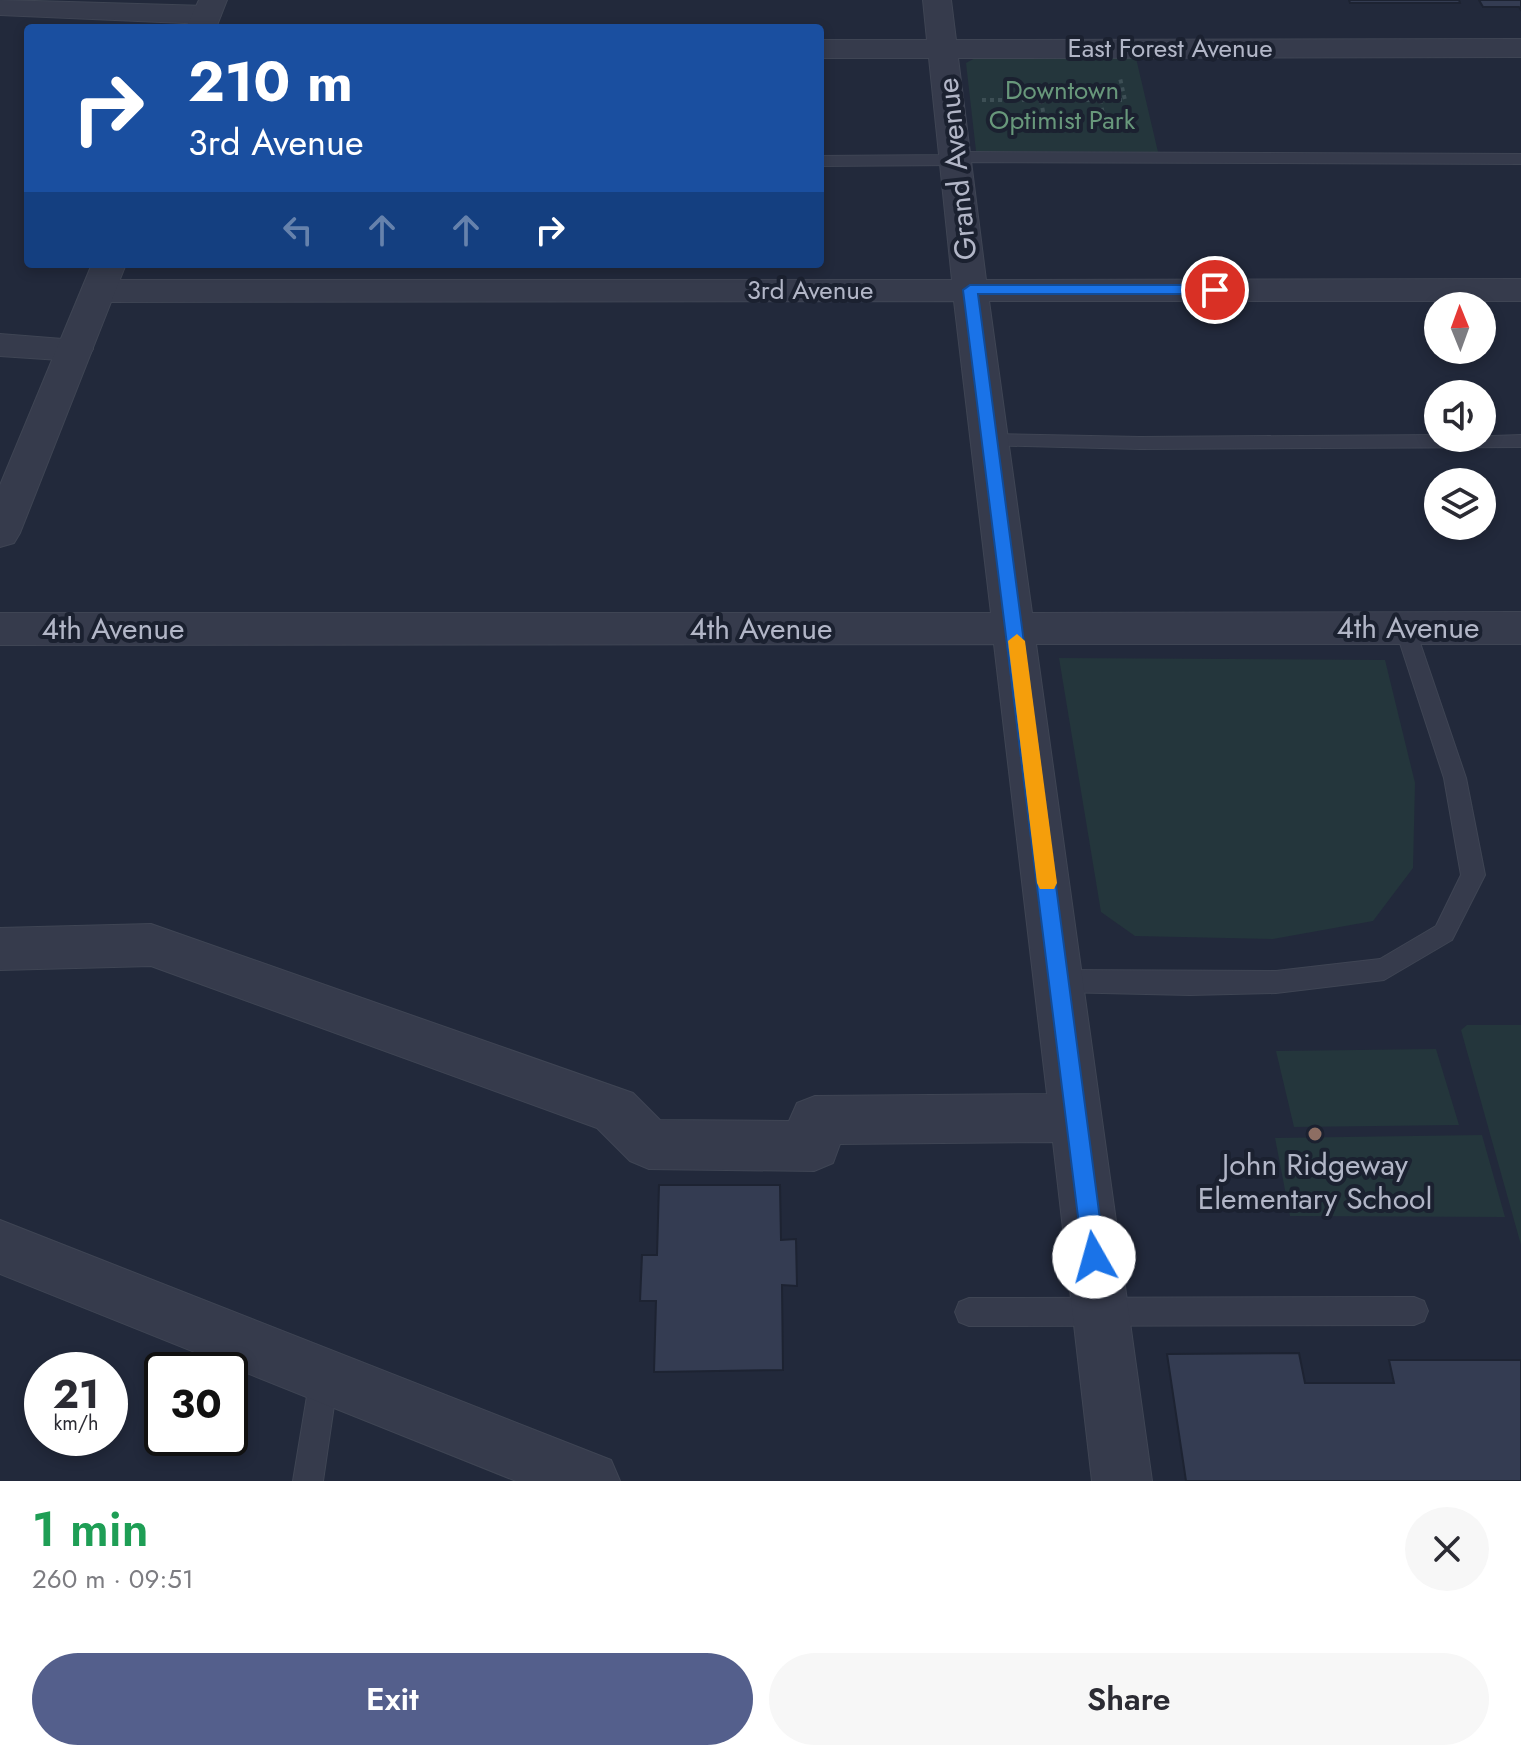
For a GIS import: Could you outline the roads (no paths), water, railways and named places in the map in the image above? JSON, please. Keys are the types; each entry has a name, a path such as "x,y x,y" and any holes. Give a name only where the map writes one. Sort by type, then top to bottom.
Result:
{"street":[{"name":"Grand Avenue","path":"937,0 970,290 1122,1481"},
{"path":"0,6 207,14"},
{"name":"East Forest Avenue","path":"824,49 1521,48"},
{"path":"0,533 104,277"},
{"name":"3rd Avenue","path":"104,277 970,290 1521,290"},
{"path":"0,345 75,349"},
{"name":"4th Avenue","path":"0,629 1521,628"},
{"path":"0,949 151,945 615,1110 649,1144 814,1146 815,1120 1076,1118"},
{"path":"0,1247 590,1481"}],"lane":[{"path":"824,161 955,158 1521,159"},
{"path":"990,440 1140,443 1521,441"},
{"path":"1059,981 1190,984 1291,980 1384,969 1444,933 1473,875 1455,778 1405,628"},
{"path":"969,1312 1414,1311"},
{"path":"308,1481 324,1378"}],"place":[{"name":"John Ridgeway Elementary School","path":"1315,1134"}],"park label":[{"name":"Downtown Optimist Park","path":"1062,105"}]}
